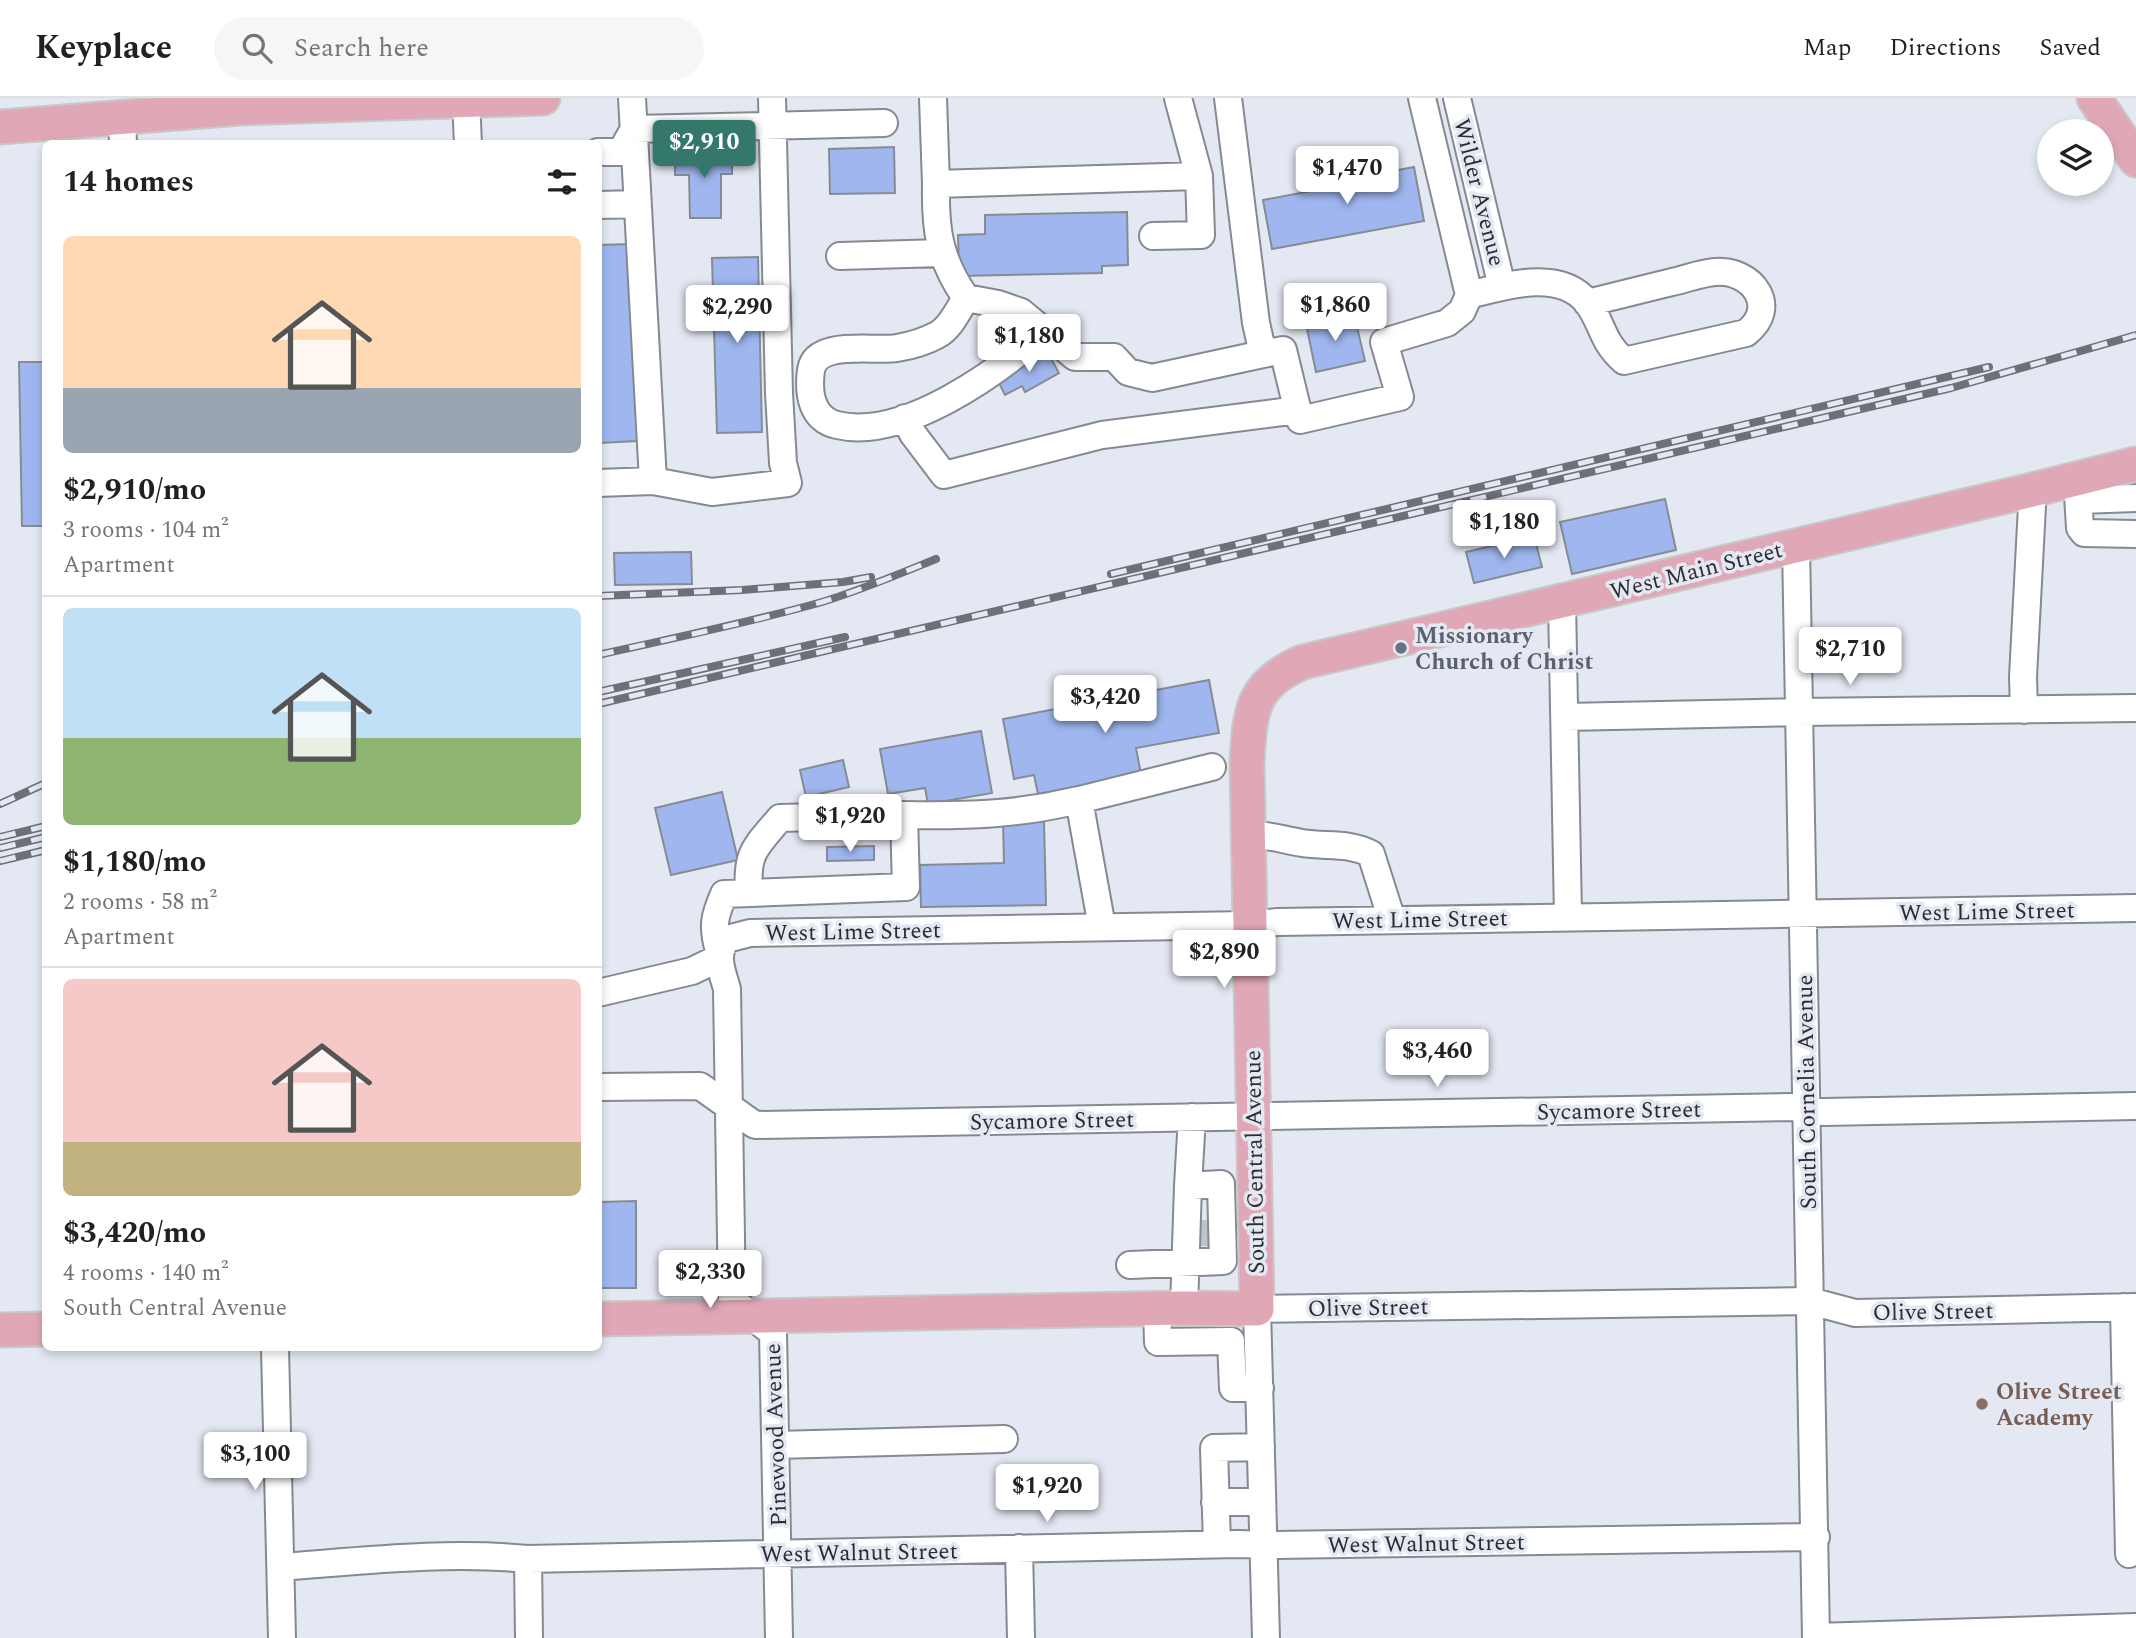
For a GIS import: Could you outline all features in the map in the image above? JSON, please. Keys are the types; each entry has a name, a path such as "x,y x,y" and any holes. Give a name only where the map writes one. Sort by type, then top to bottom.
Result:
{"main road":[{"path":"0,127 122,130 220,104 543,98"},
{"path":"2094,98 2136,160"},
{"name":"West Main Street","path":"1263,690 1285,670 1303,662 2028,491 2078,489 2135,464"},
{"name":"South Central Avenue","path":"1257,1309 1247,762 1253,706 1263,690"},
{"name":"Olive Street","path":"602,1319 1171,1308 1257,1309"},
{"path":"0,1330 42,1329"}],"street":[{"path":"632,98 653,481"},
{"path":"602,483 653,481 712,492 788,483 783,463 779,393 772,98"},
{"path":"933,98 935,211 941,253 954,280 966,298 1021,312 1075,357 1114,356 1128,372 1152,378 1283,350 1300,420 1401,397 1384,342 1447,323 1462,312 1469,295 1503,287 1548,282 1569,287 1587,303 1610,349 1624,361 1746,333 1757,325 1762,310 1758,292 1744,277 1717,272 1587,303"},
{"path":"1153,236 1201,235 1199,176 1178,98"},
{"path":"1228,98 1256,323 1263,354"},
{"name":"Wilder Avenue","path":"1422,98 1469,295"},
{"name":"Wilder Avenue","path":"1457,98 1503,287"},
{"path":"466,100 468,140"},
{"path":"634,129 884,123"},
{"path":"602,152 621,152 634,129"},
{"path":"936,184 1199,176"},
{"path":"602,205 636,204"},
{"path":"839,256 941,253"},
{"path":"966,298 940,335 896,348 833,350 820,355 812,365 809,387 813,406 825,422 847,427 878,427 928,411 1010,362 1043,332"},
{"path":"905,418 913,434 944,475 1102,435 1298,410"},
{"path":"2135,464 2136,498 2078,489 2080,528 2084,533 2136,534"},
{"path":"2024,710 2023,677 2032,506 2028,491"},
{"name":"South Cornelia Avenue","path":"1796,545 1816,1637"},
{"path":"1562,602 1568,916"},
{"path":"1565,718 2136,708"},
{"path":"904,815 906,887 749,893 747,867 753,850 780,817 904,815 1000,814 1079,800 1212,767"},
{"path":"1079,800 1102,927"},
{"path":"1248,835 1266,834 1301,843 1358,847 1371,854 1392,920"},
{"name":"Pinewood Avenue","path":"749,893 724,894 715,916 714,933 727,989 732,1300 773,1333 779,1638"},
{"name":"West Lime Street","path":"602,992 692,971 719,954 727,939 750,933 1249,925 1568,916 1803,915 2136,908"},
{"name":"Sycamore Street","path":"602,1087 700,1086 755,1125 1791,1107 1824,1112 2136,1107"},
{"path":"1130,1265 1223,1261 1204,1233 1188,1185 1192,1117"},
{"path":"1188,1185 1255,1182"},
{"path":"1221,1184 1204,1233 1184,1264 1158,1342 1231,1341 1233,1388 1260,1388"},
{"path":"1204,1233 1256,1234"},
{"name":"Olive Street","path":"1257,1309 1810,1301 1855,1312 2130,1307"},
{"path":"2129,1554 2130,1307"},
{"name":"South Central Avenue","path":"1257,1309 1266,1638"},
{"path":"275,1351 282,1638"},
{"path":"776,1445 1004,1439"},
{"path":"1217,1544 1214,1448 1261,1447"},
{"path":"1215,1502 1262,1502"},
{"name":"West Walnut Street","path":"281,1567 498,1556 528,1559 1217,1544 1816,1537"},
{"path":"1018,1548 1021,1638"},
{"path":"528,1559 529,1638"},
{"path":"1816,1637 1994,1635 2136,1627"}],"building":[{"path":"894,147 895,193 830,194 829,149"},
{"path":"732,151 732,174 721,174 721,218 690,218 689,175 675,175 675,152"},
{"path":"1389,152 1393,171 1414,167 1424,221 1272,249 1263,200 1364,181 1359,158"},
{"path":"1127,212 1128,265 1102,266 1102,273 959,276 958,235 985,234 985,215"},
{"path":"630,244 637,441 602,443 602,245"},
{"path":"758,257 762,432 717,433 712,258"},
{"path":"1354,314 1365,361 1316,372 1306,324"},
{"path":"1047,351 1059,373 1025,392 1022,386 1005,395 997,379"},
{"path":"19,362 42,362 42,526 22,526"},
{"path":"1665,499 1676,550 1572,574 1560,522"},
{"path":"1534,536 1542,567 1474,583 1466,552"},
{"path":"691,552 692,584 615,585 614,553"},
{"path":"1209,680 1219,733 1136,748 1141,774 1038,794 1034,775 1014,779 1003,719"},
{"path":"981,731 992,793 928,804 925,788 888,794 880,749"},
{"path":"843,760 849,787 806,797 800,770"},
{"path":"722,792 738,860 671,875 655,808"},
{"path":"1044,821 1046,905 921,907 920,865 1004,863 1003,822"},
{"path":"874,846 874,860 827,861 827,847"},
{"path":"636,1201 636,1288 602,1288 602,1202"}],"tunnel":[{"path":"1194,1233 1214,1233"}],"railway":[{"path":"602,703 1951,388 2136,335"},
{"path":"1111,574 1989,367"},
{"path":"602,654 822,602 936,559"},
{"path":"602,596 742,590 843,582 871,577"},
{"path":"602,691 845,637"},
{"path":"0,804 42,785"},
{"path":"0,837 42,827"},
{"path":"0,848 42,838"},
{"path":"0,861 42,851"}],"place":[{"name":"Missionary Church of Christ","path":"1401,648"},
{"name":"Olive Street Academy","path":"1982,1404"}]}
